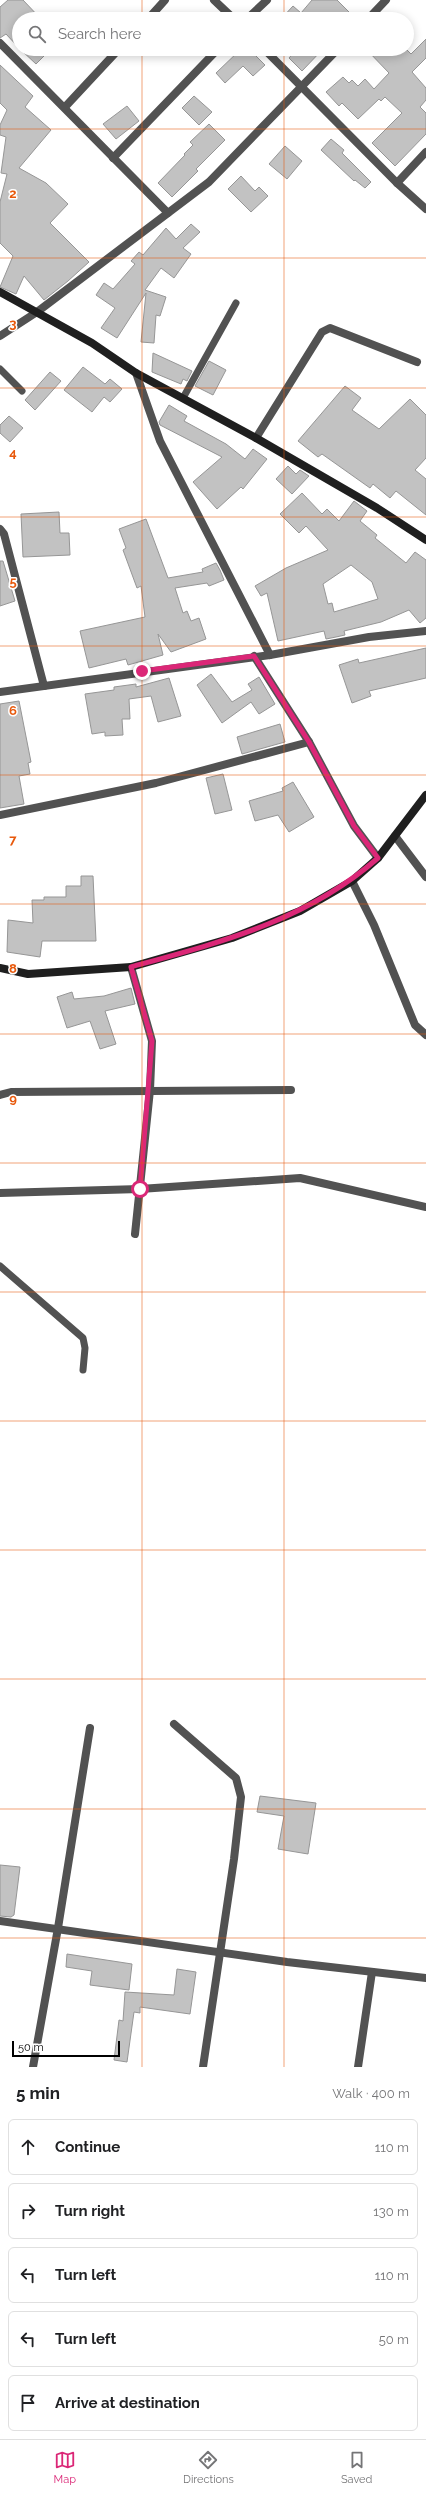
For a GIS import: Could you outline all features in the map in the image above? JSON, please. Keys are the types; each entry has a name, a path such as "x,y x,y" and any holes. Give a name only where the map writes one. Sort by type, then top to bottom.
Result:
{"street":[{"path":"155,12 166,0"},
{"path":"214,0 227,12"},
{"path":"254,12 267,0"},
{"path":"375,12 386,0"},
{"path":"0,43 12,55"},
{"path":"13,56 168,213"},
{"path":"65,107 112,56"},
{"path":"113,158 211,56"},
{"path":"271,56 397,183 426,209"},
{"path":"0,336 37,312 209,182 331,56"},
{"path":"397,183 426,152"},
{"path":"0,292 92,343 136,372 256,438 377,508 426,540"},
{"path":"256,438 322,332 330,328 417,362"},
{"path":"136,372 160,440 270,655"},
{"path":"0,529 4,534 44,686"},
{"path":"0,692 270,655 369,637 426,630"},
{"path":"254,656 309,742 354,826 378,858"},
{"path":"0,815 156,783 309,742"},
{"path":"0,968 28,974 131,967 232,938 300,911 352,881 378,858 426,795"},
{"path":"395,836 426,877"},
{"path":"352,881 374,925 416,1025 426,1035"},
{"path":"131,967 152,1041 150,1090 135,1234"},
{"path":"0,1095 11,1092 291,1090"},
{"path":"0,1193 140,1189 300,1178 426,1207"},
{"path":"174,1724 236,1778 241,1797 234,1860 218,1952 203,2067"},
{"path":"33,2067 58,1928 90,1728"},
{"path":"0,1921 58,1928 218,1952 426,1978"},
{"path":"358,2067 372,1972"}],"lane":[{"path":"183,398 236,303"},
{"path":"0,369 22,391"},
{"path":"0,1266 83,1338 85,1348 83,1370"}],"building":[{"path":"8,0 23,0 34,12 12,12 12,40 6,34 0,38 0,7"},
{"path":"312,0 337,0 349,12 302,12"},
{"path":"293,6 300,12 287,12"},
{"path":"426,39 426,58 412,72 426,88 426,100 420,107 426,113 426,134 395,166 372,143 402,113 385,97 381,101 379,99 358,119 342,103 339,106 326,92 343,77 349,83 352,80 358,86 365,79 374,89 389,73 373,56 414,56 414,51"},
{"path":"27,56 44,56 36,64"},
{"path":"234,56 256,56 265,65 253,76 243,66 225,83 216,73"},
{"path":"291,56 316,56 302,71 289,58"},
{"path":"0,65 33,96 25,107 51,130 19,168 46,183 68,204 50,223 89,262 44,300 24,276 16,294 0,287 13,256 0,243 0,202 7,174 1,173 6,137 0,135 0,125 7,110 0,103"},
{"path":"194,96 212,112 199,125 182,108"},
{"path":"127,106 139,121 116,139 103,124"},
{"path":"209,124 225,140 196,169 198,171 172,197 158,183 193,145 190,142"},
{"path":"331,139 344,150 342,153 371,182 365,188 355,180 354,181 321,150"},
{"path":"285,146 302,161 287,179 269,164"},
{"path":"241,176 255,191 259,187 268,196 251,212 228,189"},
{"path":"191,224 200,232 183,248 191,254 174,278 161,268 145,290 166,297 160,316 156,315 154,343 141,342 146,293 117,338 101,328 115,308 96,295 104,283 113,289 135,264 131,261 139,252 143,255 166,228 176,239"},
{"path":"153,353 192,371 187,381 183,379 181,384 152,372"},
{"path":"209,361 226,370 213,395 195,386"},
{"path":"83,367 105,384 110,379 122,389 110,402 104,397 92,412 64,390"},
{"path":"50,372 61,381 35,410 25,400"},
{"path":"345,386 361,398 352,410 379,429 410,399 426,415 426,458 415,470 426,479 426,515 396,491 390,498 373,484 370,488 322,454 318,457 298,441"},
{"path":"169,405 187,416 184,421 226,444 245,459 253,449 267,459 243,489 241,487 217,509 193,482 222,457 160,425 159,422"},
{"path":"9,416 23,428 10,442 0,433 0,425"},
{"path":"288,466 296,474 300,470 309,476 292,494 276,479"},
{"path":"302,493 322,514 327,509 339,521 354,501 367,511 360,521 377,535 375,538 406,563 415,552 426,560 426,618 420,623 409,610 381,622 344,631 345,635 326,639 324,631 278,641 267,593 261,596 255,586 286,568 328,550 306,526 299,533 280,514","holes":["351,565 372,582 378,599 334,612 332,603 328,604 323,584"]},
{"path":"59,512 60,533 69,533 70,555 23,557 21,514"},
{"path":"146,519 168,578 203,572 202,569 216,563 220,570 224,580 209,586 207,583 175,588 183,613 187,611 191,621 199,618 206,639 171,652 158,634 163,655 128,665 126,659 89,668 80,631 145,617 141,586 137,588 123,550 126,548 119,529"},
{"path":"0,561 3,561 15,601 0,606"},
{"path":"426,648 426,678 369,691 371,696 352,703 339,665 358,659 359,663"},
{"path":"211,674 232,702 252,690 248,684 259,677 275,704 259,714 251,702 222,723 197,685"},
{"path":"169,678 181,716 158,722 151,696 129,699 130,719 122,719 123,735 105,736 105,732 92,734 85,694 114,690 114,687 136,684 136,687"},
{"path":"19,701 31,762 28,763 30,774 19,776 24,804 0,808 0,704"},
{"path":"280,724 285,742 242,754 237,737"},
{"path":"223,774 232,810 215,814 206,778"},
{"path":"293,782 314,817 289,832 278,815 255,821 249,801 283,791 282,788"},
{"path":"81,876 93,876 96,941 42,941 40,957 7,952 8,920 33,923 32,900 44,900 44,897 66,897 66,886 81,886"},
{"path":"131,988 135,1004 105,1011 116,1044 100,1049 90,1021 67,1028 57,997 72,992 74,999 104,996"},
{"path":"260,1796 316,1803 308,1854 278,1849 284,1816 257,1812"},
{"path":"0,1865 20,1867 14,1915 11,1917 0,1916"},
{"path":"67,1954 132,1964 129,1990 90,1985 92,1971 66,1967"},
{"path":"177,1969 196,1972 190,2014 140,2007 140,2013 134,2012 127,2062 114,2060 119,2020 123,2021 125,1992 174,1995"}],"route":[{"path":"140,1189 150,1090 152,1041 131,967 232,938 300,911 352,881 378,858 354,826 309,742 254,656 142,671"}]}
